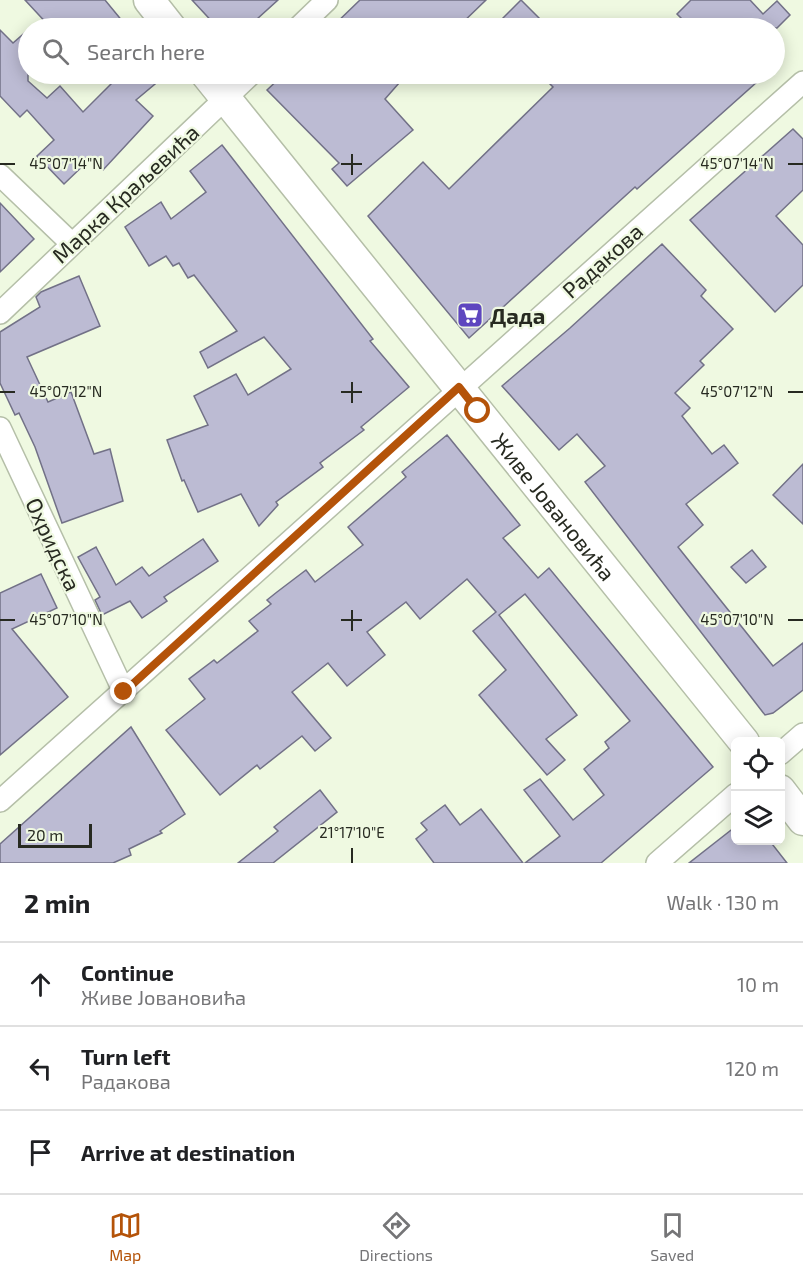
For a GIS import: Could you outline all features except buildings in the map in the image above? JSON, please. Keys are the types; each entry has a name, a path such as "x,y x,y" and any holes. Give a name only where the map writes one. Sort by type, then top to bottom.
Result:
{"street":[{"path":"149,0 163,18"},
{"path":"308,18 327,0"},
{"name":"Радакова","path":"0,801 124,692 459,387 803,82"},
{"name":"Живе Јовановића","path":"214,84 741,737"},
{"name":"Марка Краљевића","path":"0,313 71,243 242,84"},
{"path":"0,175 71,243"},
{"name":"Охридска","path":"0,428 124,692"},
{"path":"785,750 803,734"},
{"path":"781,791 803,820"},
{"path":"657,863 731,798"}],"place":[{"name":"Дада","path":"470,315"}],"route":[{"path":"124,692 459,387 478,411"}]}
